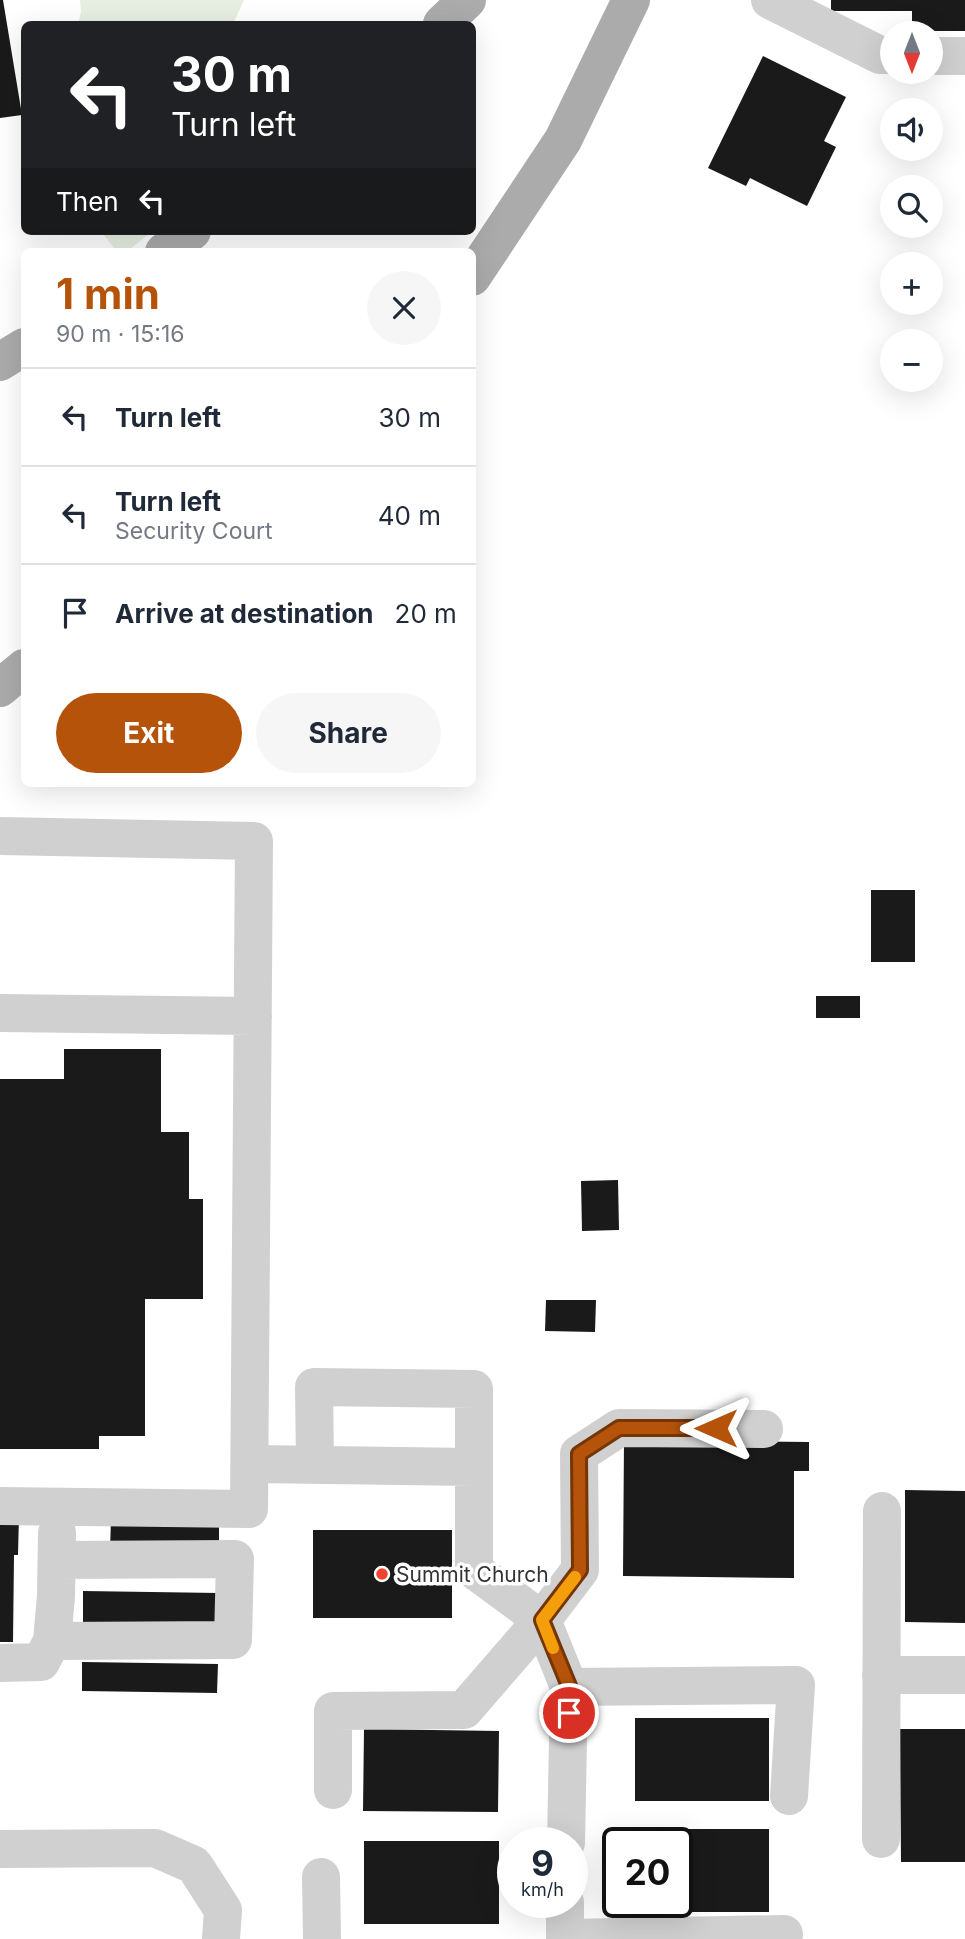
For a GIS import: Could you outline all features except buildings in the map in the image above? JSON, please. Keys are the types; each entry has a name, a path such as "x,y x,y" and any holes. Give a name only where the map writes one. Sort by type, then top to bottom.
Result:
{"main road":[{"path":"445,21 467,0"},
{"path":"476,271 563,140 631,0"},
{"path":"169,248 187,235"},
{"path":"0,362 21,348"},
{"path":"0,688 21,670"}],"street":[{"path":"770,0 880,55"},
{"path":"943,56 965,56"},
{"path":"0,836 254,841 249,1509 0,1506"},
{"path":"0,1013 253,1016"},
{"path":"315,1465 314,1387 474,1390 474,1570 542,1620 569,1686 566,1827"},
{"path":"332,1790 333,1711 464,1710 542,1620 580,1570 579,1454 619,1428 764,1429"},
{"path":"250,1464 473,1467"},
{"path":"0,1663 41,1662 52,1641 57,1507"},
{"path":"881,1839 882,1511"},
{"path":"52,1641 233,1640 235,1559 57,1560"},
{"path":"881,1675 965,1675"},
{"path":"569,1686 796,1685 789,1796"},
{"path":"0,1849 155,1848 194,1865 223,1910 221,1939"},
{"path":"321,1877 322,1939"},
{"path":"565,1918 565,1939 784,1934"}],"shaded area":[{"path":"80,0 244,0 234,21 79,21"},
{"path":"104,235 148,235 131,248 114,248"}],"slow traffic":[{"path":"553,1648 542,1620 575,1577"}],"place":[{"name":"Summit Church","path":"382,1574"}],"route":[{"path":"569,1713 569,1686 542,1620 580,1570 579,1454 619,1428 716,1428"}]}
